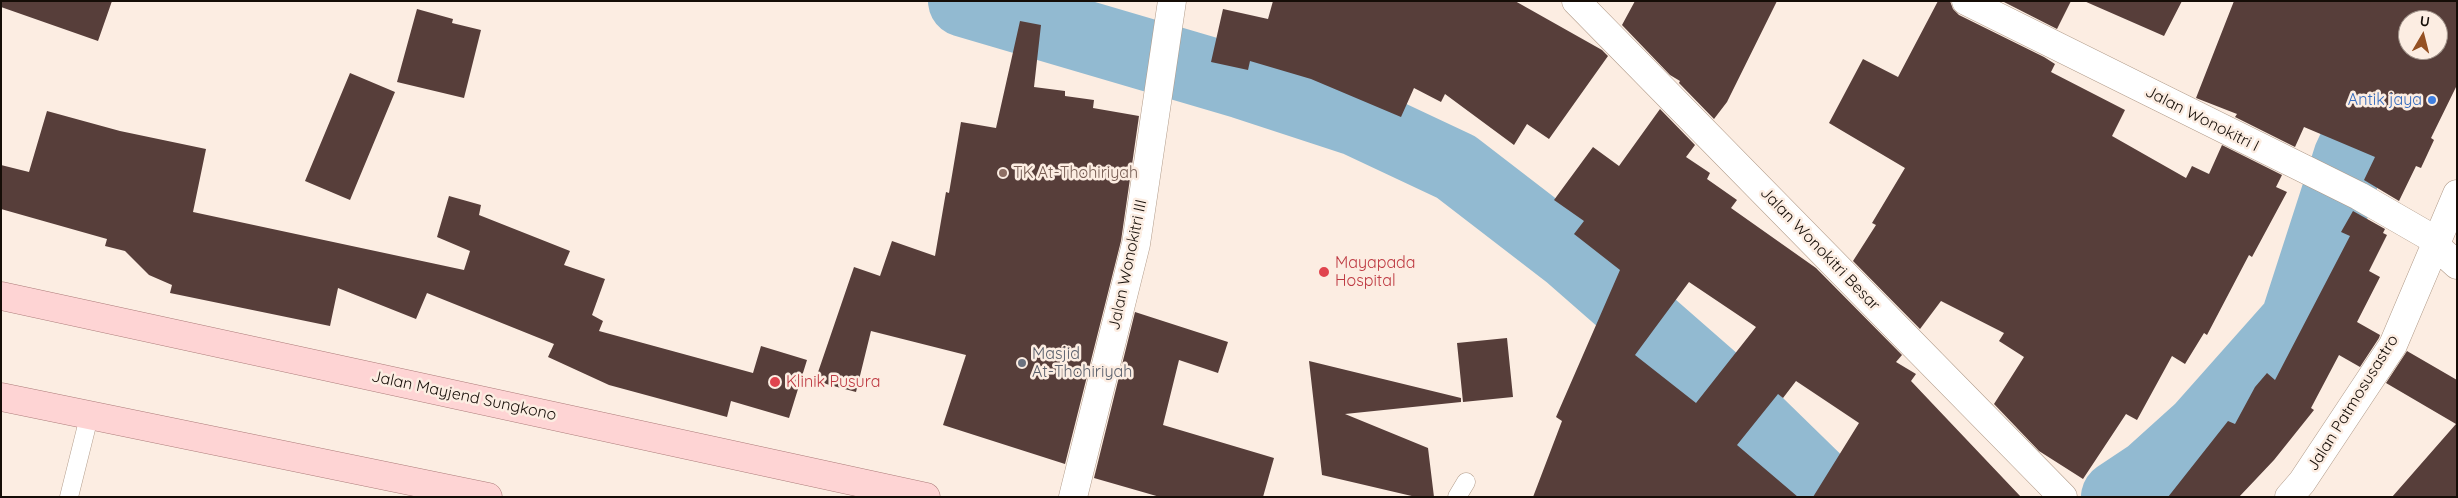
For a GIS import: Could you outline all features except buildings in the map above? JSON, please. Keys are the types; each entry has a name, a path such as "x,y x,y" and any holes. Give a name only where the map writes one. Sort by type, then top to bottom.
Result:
{"main road":[{"name":"Jalan Mayjend Sungkono","path":"1,296 926,497"},
{"path":"1,397 89,417 488,497"}],"street":[{"name":"Jalan Wonokitri III","path":"1073,497 1136,244 1172,1"},
{"name":"Jalan Wonokitri Besar","path":"1576,1 2063,496"},
{"name":"Jalan Wonokitri I","path":"1966,1 2008,11 2289,162 2359,196 2436,243 2457,265"},
{"name":"Jalan Patmosusastro","path":"2289,497 2302,482 2393,345 2457,194"}],"lane":[{"path":"69,497 89,417"}],"waterway":[{"path":"964,1 1243,83 1356,120 1456,167 1569,254 1713,380 1833,497"},
{"path":"2117,497 2150,475 2201,429 2296,322 2349,158 2398,53"}],"place":[{"name":"Antik jaya","path":"2432,100"},
{"name":"TK At-Thohiriyah","path":"1003,173"},
{"name":"Mayapada Hospital","path":"1324,272"},
{"name":"Masjid At-Thohiriyah","path":"1022,363"},
{"name":"Klinik Pusura","path":"775,382"}]}
